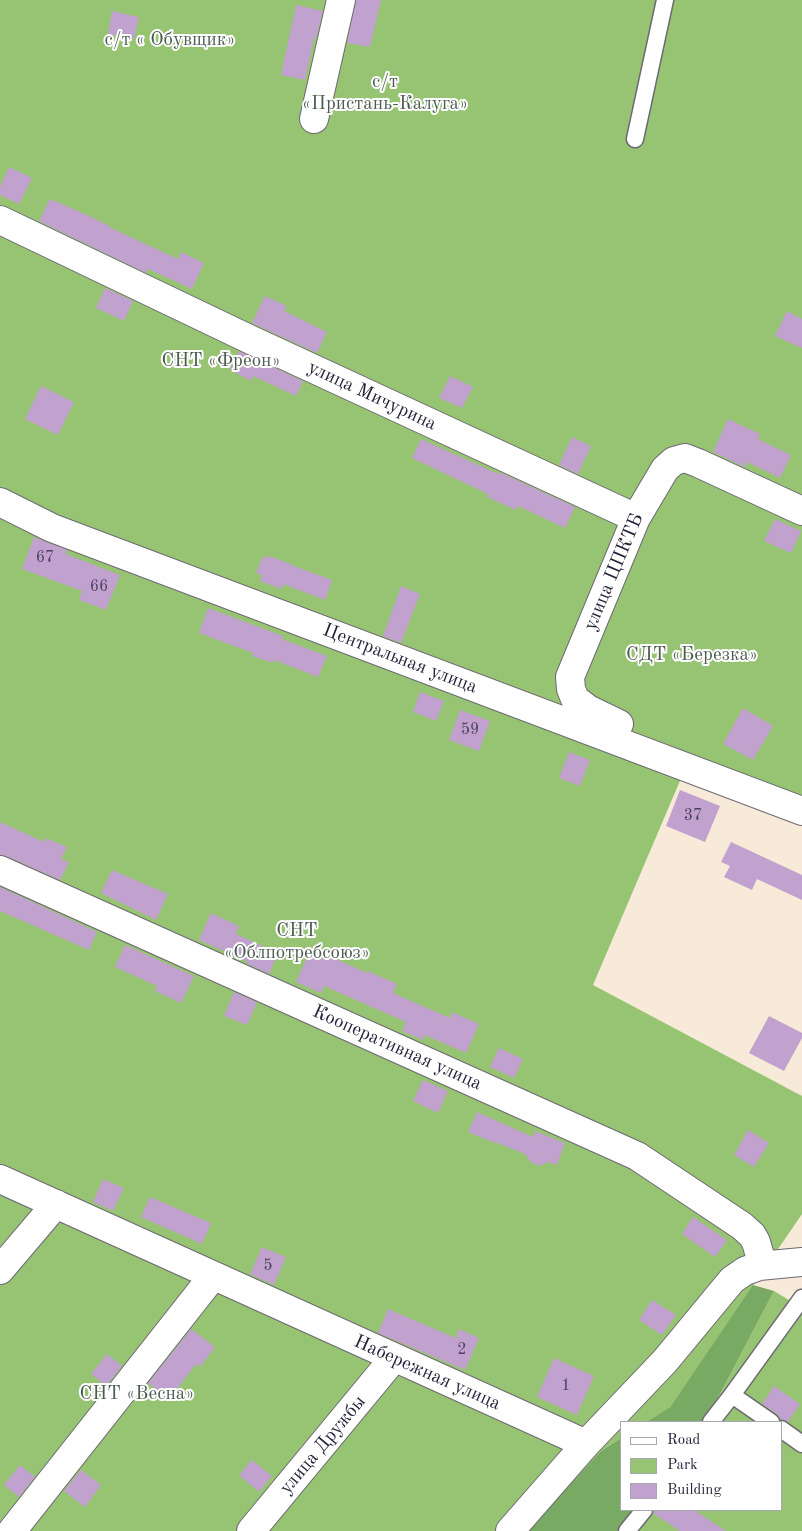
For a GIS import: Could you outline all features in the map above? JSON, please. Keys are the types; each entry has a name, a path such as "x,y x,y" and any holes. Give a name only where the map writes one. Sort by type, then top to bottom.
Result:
{"street":[{"path":"314,119 341,0"},
{"name":"улица Мичурина","path":"0,220 249,339 636,518"},
{"name":"улица ЦПКТБ","path":"684,766 671,748 588,709 576,699 571,689 570,677 636,518 665,469 674,461 685,458 802,512"},
{"name":"Центральная улица","path":"0,502 52,528 802,811"},
{"name":"Кооперативная улица","path":"0,870 637,1156 747,1231 756,1242 760,1256 759,1266"},
{"name":"Набережная улица","path":"0,1179 586,1444"},
{"path":"0,1270 56,1204"},
{"path":"510,1531 586,1444 665,1361 732,1280 745,1271 759,1266 802,1262"},
{"path":"12,1531 213,1276"},
{"name":"улица Дружбы","path":"251,1531 394,1358"}],"lane":[{"path":"636,139 665,0"},
{"path":"712,1421 802,1298"},
{"path":"732,1395 770,1421"},
{"path":"782,1430 802,1444"},
{"path":"627,1531 643,1511"}],"green space":[{"path":"0,0 802,0 802,812 685,769 593,985 802,1096 802,1214 670,1407 648,1421 620,1421 620,1439 601,1451 526,1531 0,1531"},
{"path":"753,1285 774,1291 710,1413 703,1421 648,1421 670,1407"},
{"path":"774,1291 802,1308 802,1531 617,1531 632,1511 782,1511 782,1421 703,1421 710,1413"},
{"path":"620,1439 620,1511 632,1511 617,1531 526,1531 601,1451"}],"building":[{"path":"356,0 381,0 370,47 347,43"},
{"path":"296,5 323,11 316,38 314,38 305,80 281,75"},
{"path":"112,11 139,17 134,39 108,34"},
{"path":"9,167 32,178 19,204 0,195 0,187"},
{"path":"50,199 178,259 181,252 204,263 192,289 148,269 146,273 39,221"},
{"path":"105,288 133,301 124,321 96,308"},
{"path":"265,296 287,306 284,311 327,332 317,353 252,323"},
{"path":"787,311 802,319 802,348 775,336"},
{"path":"239,351 303,381 296,396 253,376 251,381 230,370"},
{"path":"450,376 473,387 462,408 439,398"},
{"path":"41,386 74,402 58,435 25,419"},
{"path":"728,419 760,434 758,439 791,455 780,478 747,462 745,467 713,452"},
{"path":"572,437 591,446 578,474 559,465"},
{"path":"421,439 575,507 565,528 518,506 516,510 487,497 488,494 412,458"},
{"path":"775,519 801,531 791,553 764,541"},
{"path":"34,537 67,550 66,554 120,575 106,610 79,600 82,591 22,569"},
{"path":"263,556 268,558 269,556 332,580 325,600 283,584 282,589 260,581 262,575 256,573"},
{"path":"401,586 420,594 401,643 383,636"},
{"path":"208,608 283,636 282,639 327,656 318,677 274,660 273,663 252,656 253,653 199,633"},
{"path":"420,692 444,701 436,721 413,712"},
{"path":"743,708 773,726 753,760 723,744"},
{"path":"460,710 490,721 479,751 449,740"},
{"path":"569,752 590,760 580,786 559,778"},
{"path":"680,790 720,806 705,842 666,826"},
{"path":"0,822 44,842 46,838 67,847 61,859 69,862 60,880 0,855"},
{"path":"731,842 802,875 802,900 757,879 752,890 724,877 730,866 721,862"},
{"path":"112,870 168,894 156,920 101,893"},
{"path":"0,887 97,932 89,950 0,911"},
{"path":"211,913 239,926 236,934 278,953 269,974 247,964 248,962 199,940"},
{"path":"125,945 194,976 181,1003 155,991 157,986 115,967"},
{"path":"311,948 397,984 393,993 450,1018 452,1012 479,1024 466,1053 425,1035 423,1040 402,1031 406,1022 324,986 321,993 296,982"},
{"path":"234,992 257,1002 247,1025 224,1016"},
{"path":"769,1016 802,1033 802,1038 784,1071 749,1053"},
{"path":"499,1048 523,1059 514,1078 490,1067"},
{"path":"423,1080 448,1091 438,1113 413,1101"},
{"path":"477,1112 533,1137 535,1131 565,1143 557,1165 548,1162 539,1166 531,1162 525,1154 468,1132"},
{"path":"748,1130 769,1143 754,1167 734,1155"},
{"path":"103,1179 124,1188 113,1211 93,1202"},
{"path":"150,1197 211,1223 202,1244 141,1217"},
{"path":"693,1217 727,1240 715,1257 682,1234"},
{"path":"262,1247 286,1257 274,1285 250,1274"},
{"path":"652,1300 676,1315 662,1335 639,1320"},
{"path":"388,1309 456,1338 459,1329 479,1338 465,1370 378,1333"},
{"path":"191,1329 215,1347 200,1367 196,1364 169,1399 148,1383"},
{"path":"107,1354 122,1366 106,1386 91,1374"},
{"path":"554,1358 594,1376 577,1415 537,1397"},
{"path":"774,1386 800,1404 788,1422 762,1404"},
{"path":"252,1460 272,1476 259,1492 239,1475"},
{"path":"20,1465 35,1477 19,1497 4,1485"},
{"path":"81,1470 101,1485 85,1507 64,1491"},
{"path":"654,1511 696,1511 726,1531 680,1531 653,1513"}],"park label":[{"name":"с/т « Обувщик»","path":"170,40"},
{"name":"с/т «Пристань-Калуга»","path":"385,93"},
{"name":"СНТ «Фреон»","path":"221,361"},
{"name":"СДТ «Березка»","path":"692,655"},
{"name":"СНТ «Облпотребсоюз»","path":"297,942"},
{"name":"СНТ «Весна»","path":"137,1394"}]}
